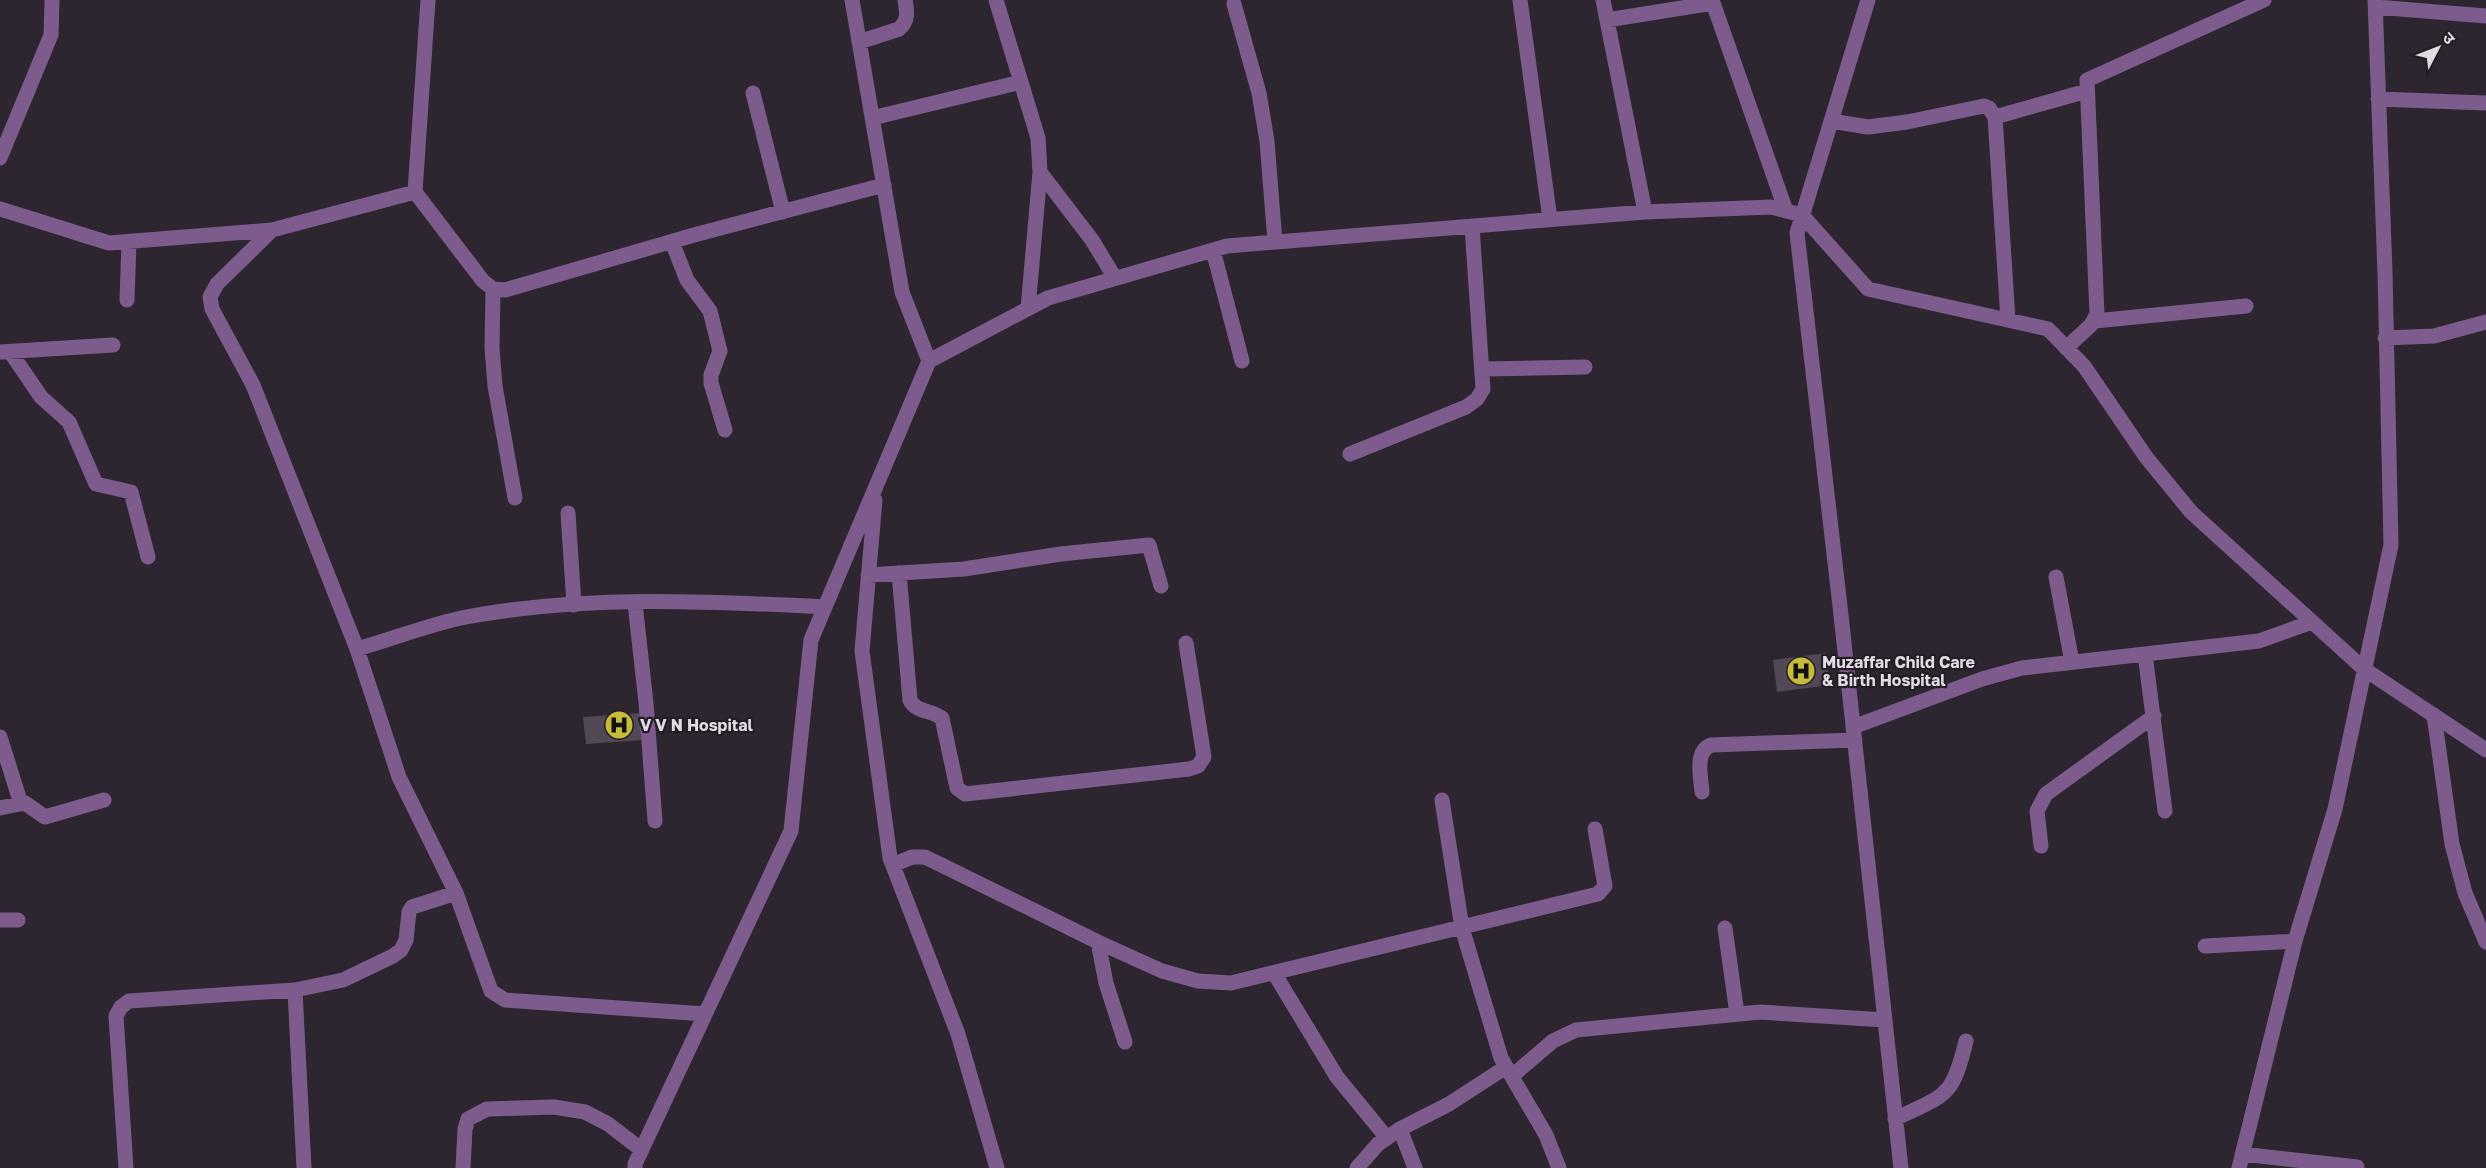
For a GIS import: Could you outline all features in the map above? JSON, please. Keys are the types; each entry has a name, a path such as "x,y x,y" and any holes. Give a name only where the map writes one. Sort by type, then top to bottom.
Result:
{"street":[{"path":"0,158 51,35 52,0"},
{"path":"428,0 415,192 483,281 493,289 505,290 884,185"},
{"path":"852,0 902,292 929,361"},
{"path":"859,42 899,29 908,15 905,0"},
{"path":"996,0 1038,138 1040,172 1028,309"},
{"path":"1520,0 1550,219"},
{"path":"1603,0 1645,212"},
{"path":"1868,0 1797,233 1901,1168"},
{"path":"2066,348 2095,321 2097,314 2087,80 2264,0"},
{"path":"1607,20 1713,2 1786,211"},
{"path":"2357,1167 2241,1161 2295,941 2335,808 2391,545 2376,3 2486,16"},
{"path":"1234,4 1259,93 1267,141 1275,242"},
{"path":"872,118 1021,82"},
{"path":"1995,117 2087,91"},
{"path":"753,93 783,212"},
{"path":"2378,99 2486,103"},
{"path":"1831,121 1868,127 1907,122 1984,106 1989,108 1995,117 2008,320"},
{"path":"1040,172 1092,240 1115,278"},
{"path":"0,209 109,243 272,230 415,192"},
{"path":"635,1168 791,831 811,640 929,361 1048,298 1227,246 1645,212 1771,207 1802,215 1868,289 2048,329 2084,366 2146,457 2191,512 2364,669 2486,750"},
{"path":"1350,454 1466,407 1477,399 1483,389 1472,226"},
{"path":"272,230 217,284 210,297 212,309 253,386 357,649 399,777 456,893 491,991 505,1000 705,1014"},
{"path":"127,300 129,242"},
{"path":"672,242 687,280 710,310 720,351 711,375 711,382 724,430"},
{"path":"1212,250 1242,361"},
{"path":"493,289 492,348 495,386 515,498"},
{"path":"2095,321 2246,306"},
{"path":"2385,338 2434,336 2486,322"},
{"path":"5,353 113,345"},
{"path":"5,353 41,397 69,422 96,484 131,492 148,557"},
{"path":"1482,369 1585,367"},
{"path":"877,485 861,651 890,858 958,1034 997,1168"},
{"path":"568,513 574,605"},
{"path":"868,575 964,569 1060,554 1149,545 1161,585"},
{"path":"898,573 910,700 917,708 936,713 942,718 957,788 965,794 1189,769 1198,766 1204,757 1186,643"},
{"path":"2056,577 2072,662"},
{"path":"357,649 464,618 540,607 696,601 825,607"},
{"path":"635,603 655,820"},
{"path":"1702,792 1700,754 1711,745 1854,734 1982,679 2022,668 2259,641 2312,622"},
{"path":"2145,654 2165,811"},
{"path":"2434,715 2452,844 2465,893 2486,942"},
{"path":"2041,846 2037,811 2046,794 2154,716"},
{"path":"0,737 21,804"},
{"path":"0,808 21,804 29,805 40,816 45,817 104,800"},
{"path":"1442,800 1462,928 1501,1058 1546,1135 1559,1168"},
{"path":"893,865 912,857 925,857 1162,971 1198,981 1231,983 1598,894 1605,886 1595,829"},
{"path":"126,1168 116,1016 121,1007 129,1001 295,990 343,980 401,950 406,940 409,912 412,908 456,893"},
{"path":"0,920 18,920"},
{"path":"1725,928 1737,1014"},
{"path":"2205,946 2295,941"},
{"path":"1098,942 1106,983 1125,1042"},
{"path":"1274,973 1337,1077 1387,1138"},
{"path":"295,990 304,1168"},
{"path":"1358,1168 1378,1144 1400,1128 1509,1071 1553,1041 1576,1030 1760,1012 1885,1020"},
{"path":"1895,1119 1944,1096 1959,1074 1966,1041"},
{"path":"463,1168 465,1129 468,1119 487,1109 554,1107 585,1112 608,1124 642,1150"},
{"path":"1400,1128 1415,1168"}],"building":[{"path":"1826,653 1830,685 1777,692 1773,660"},
{"path":"641,713 643,740 586,744 583,717"}],"place":[{"name":"Muzaffar Child Care & Birth Hospital","path":"1801,671"},
{"name":"V V N Hospital","path":"619,725"}]}
